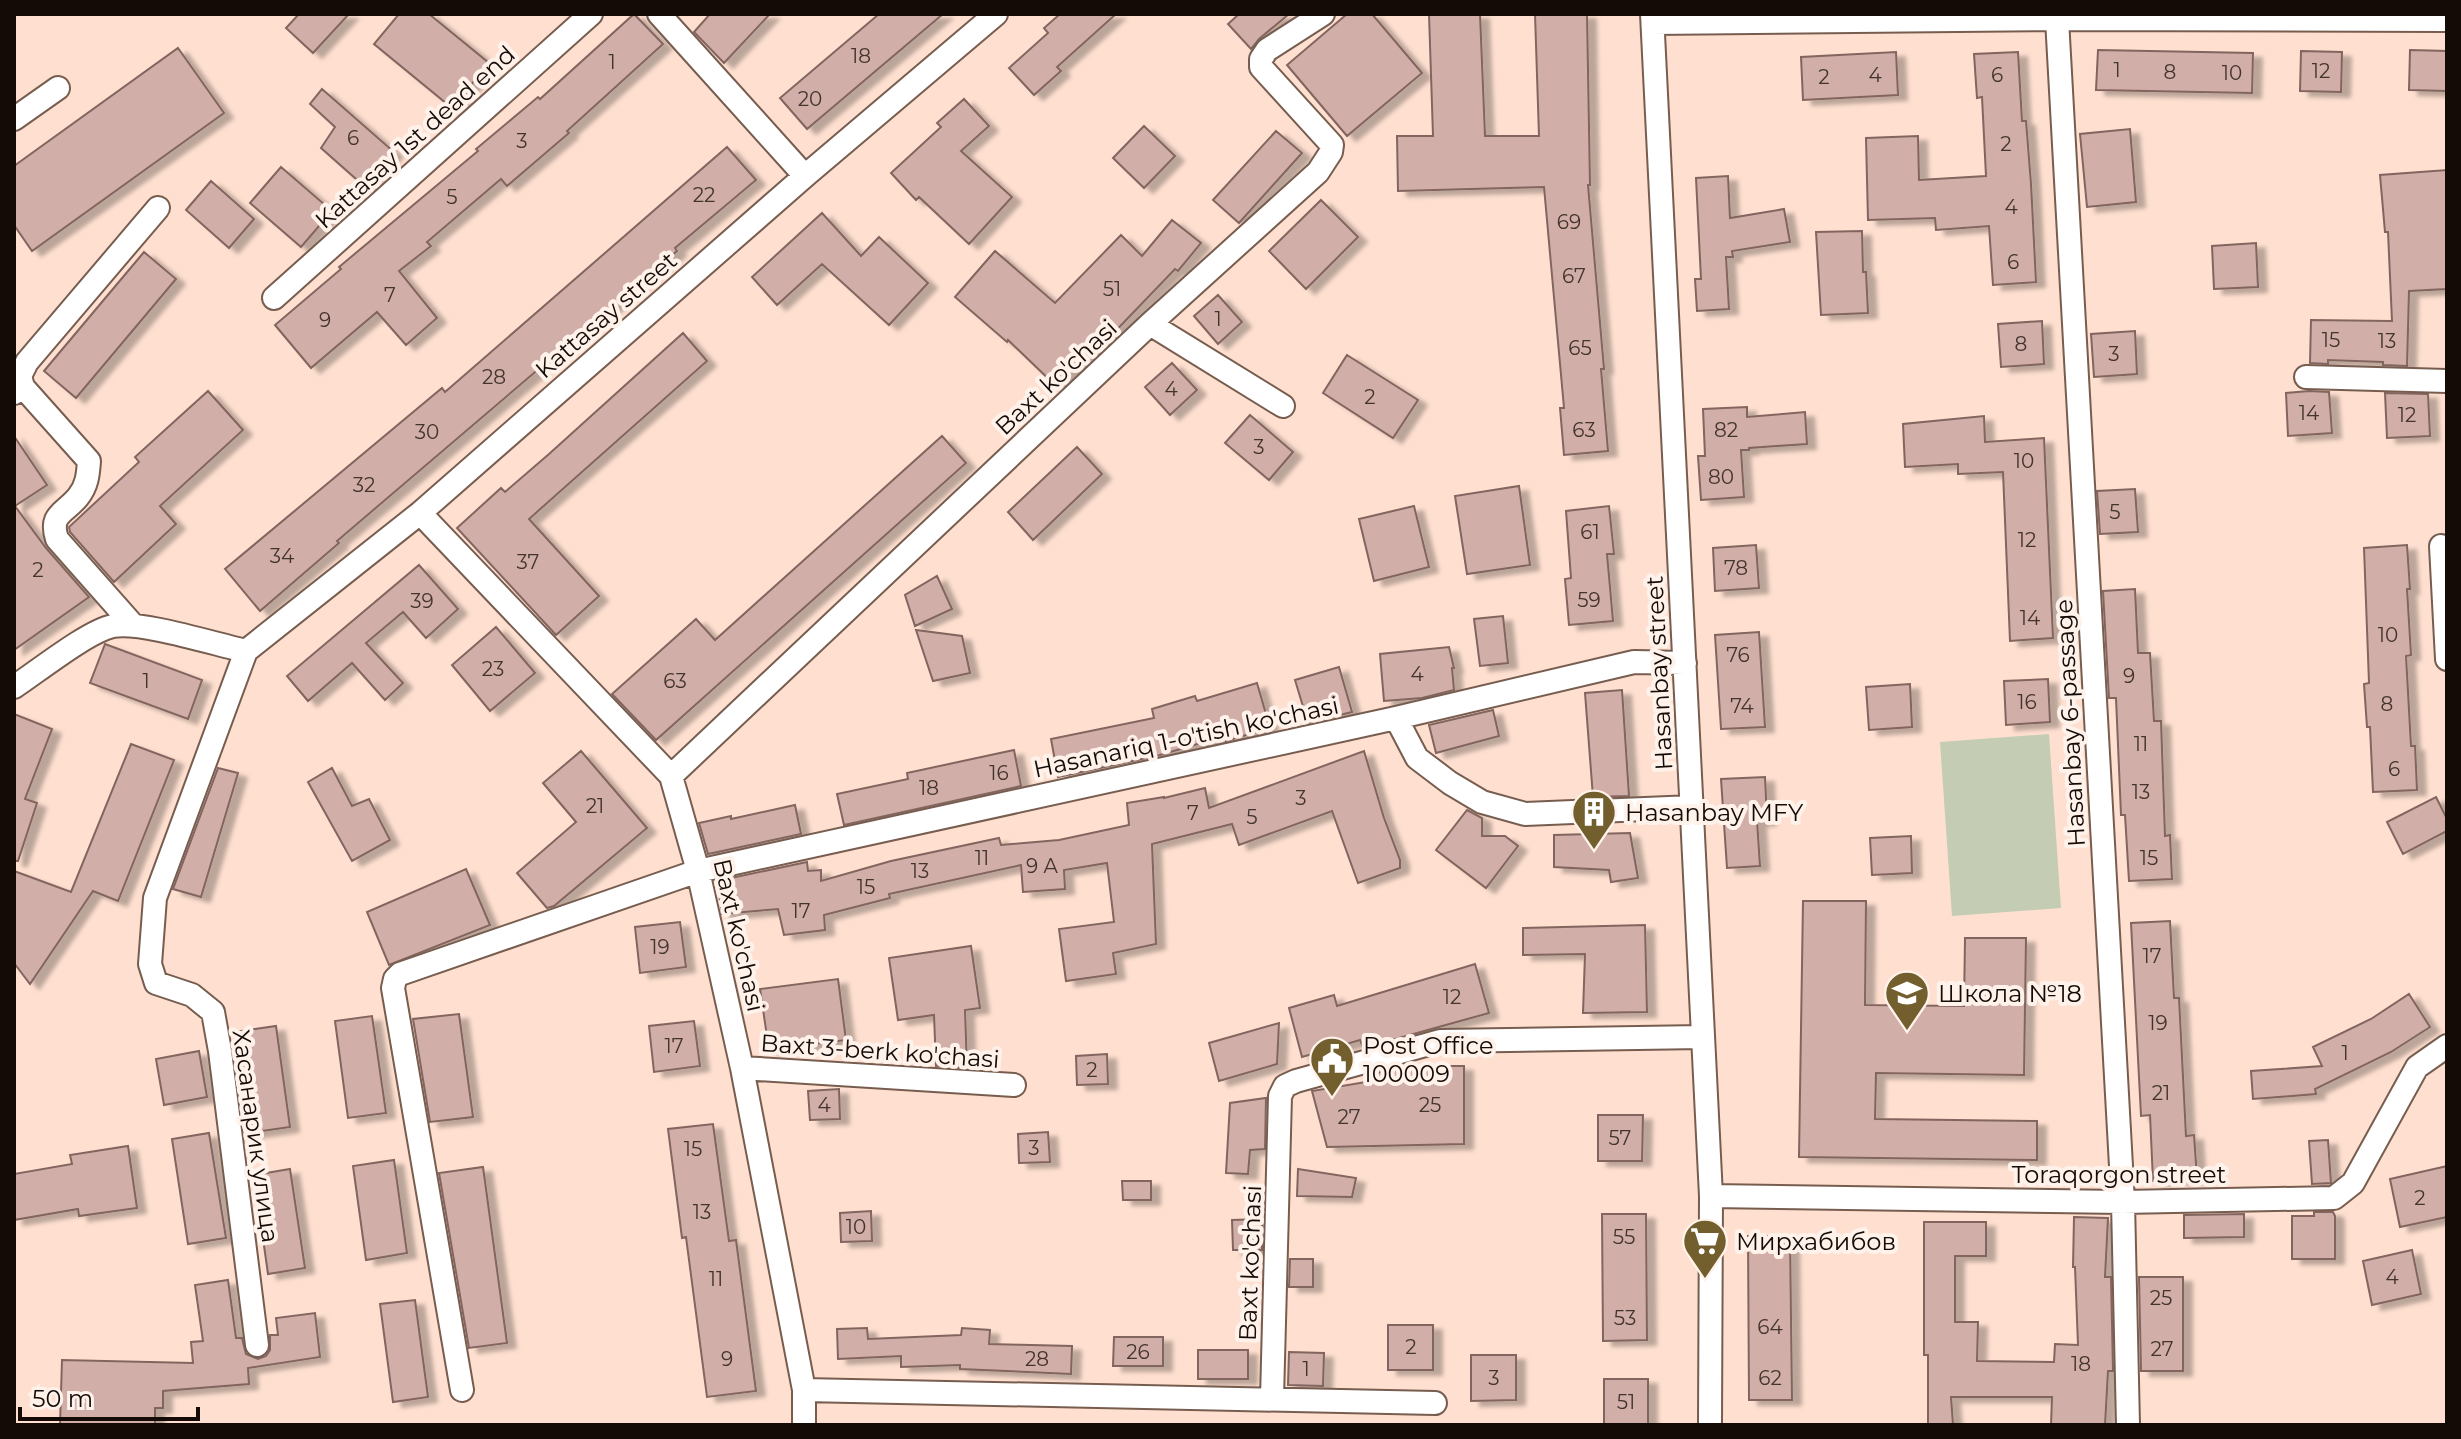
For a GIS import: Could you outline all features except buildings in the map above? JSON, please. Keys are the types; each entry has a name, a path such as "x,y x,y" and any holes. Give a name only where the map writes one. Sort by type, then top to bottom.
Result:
{"street":[{"name":"Kattasay 1st dead end","path":"274,298 591,14"},
{"path":"659,14 805,176"},
{"name":"Kattasay street","path":"246,651 420,513 805,176 996,14"},
{"name":"Baxt ko'chasi","path":"671,776 1150,324 1318,172 1332,145 1261,67 1261,59 1267,50 1323,14"},
{"path":"1652,18 2447,20"},
{"name":"Hasanbay street","path":"1652,18 1711,1196 1710,1425"},
{"name":"Hasanbay 6-passage","path":"2057,19 2123,1202 2128,1425"},
{"path":"14,119 58,88"},
{"path":"133,625 57,539 53,527 57,516 78,497 88,479 89,461 19,390 20,376 27,362 158,208"},
{"path":"1150,324 1283,406"},
{"path":"2306,377 2447,381"},
{"name":"Baxt ko'chasi","path":"420,513 671,776 698,871 742,1068 804,1390 804,1425"},
{"path":"2441,546 2447,659"},
{"path":"14,687 95,633 112,626 133,625 246,651"},
{"name":"Хасанарик улица","path":"246,651 155,898 150,964 156,983 192,995 213,1012 257,1345"},
{"name":"Hasanariq 1-o'tish ko'chasi","path":"698,871 1396,718 1634,662 1685,663"},
{"path":"1396,718 1417,758 1482,802 1525,814 1693,807"},
{"path":"462,1390 393,988 395,979 400,974 698,871"},
{"name":"Baxt ko'chasi","path":"1272,1398 1280,1096 1285,1086 1440,1041 1702,1037"},
{"name":"Toraqorgon street","path":"1711,1196 2123,1202 2334,1198 2353,1183 2417,1067 2447,1046"},
{"name":"Baxt 3-berk ko'chasi","path":"742,1068 1014,1085"},
{"path":"804,1390 1435,1403"}],"green space":[{"path":"2049,734 2061,908 1952,916 1940,742"}],"place":[{"name":"Hasanbay MFY","path":"1594,851"},
{"name":"Школа №18","path":"1907,1032"},
{"name":"Post Office 100009","path":"1332,1098"},
{"name":"Мирхабибов","path":"1705,1280"}]}
